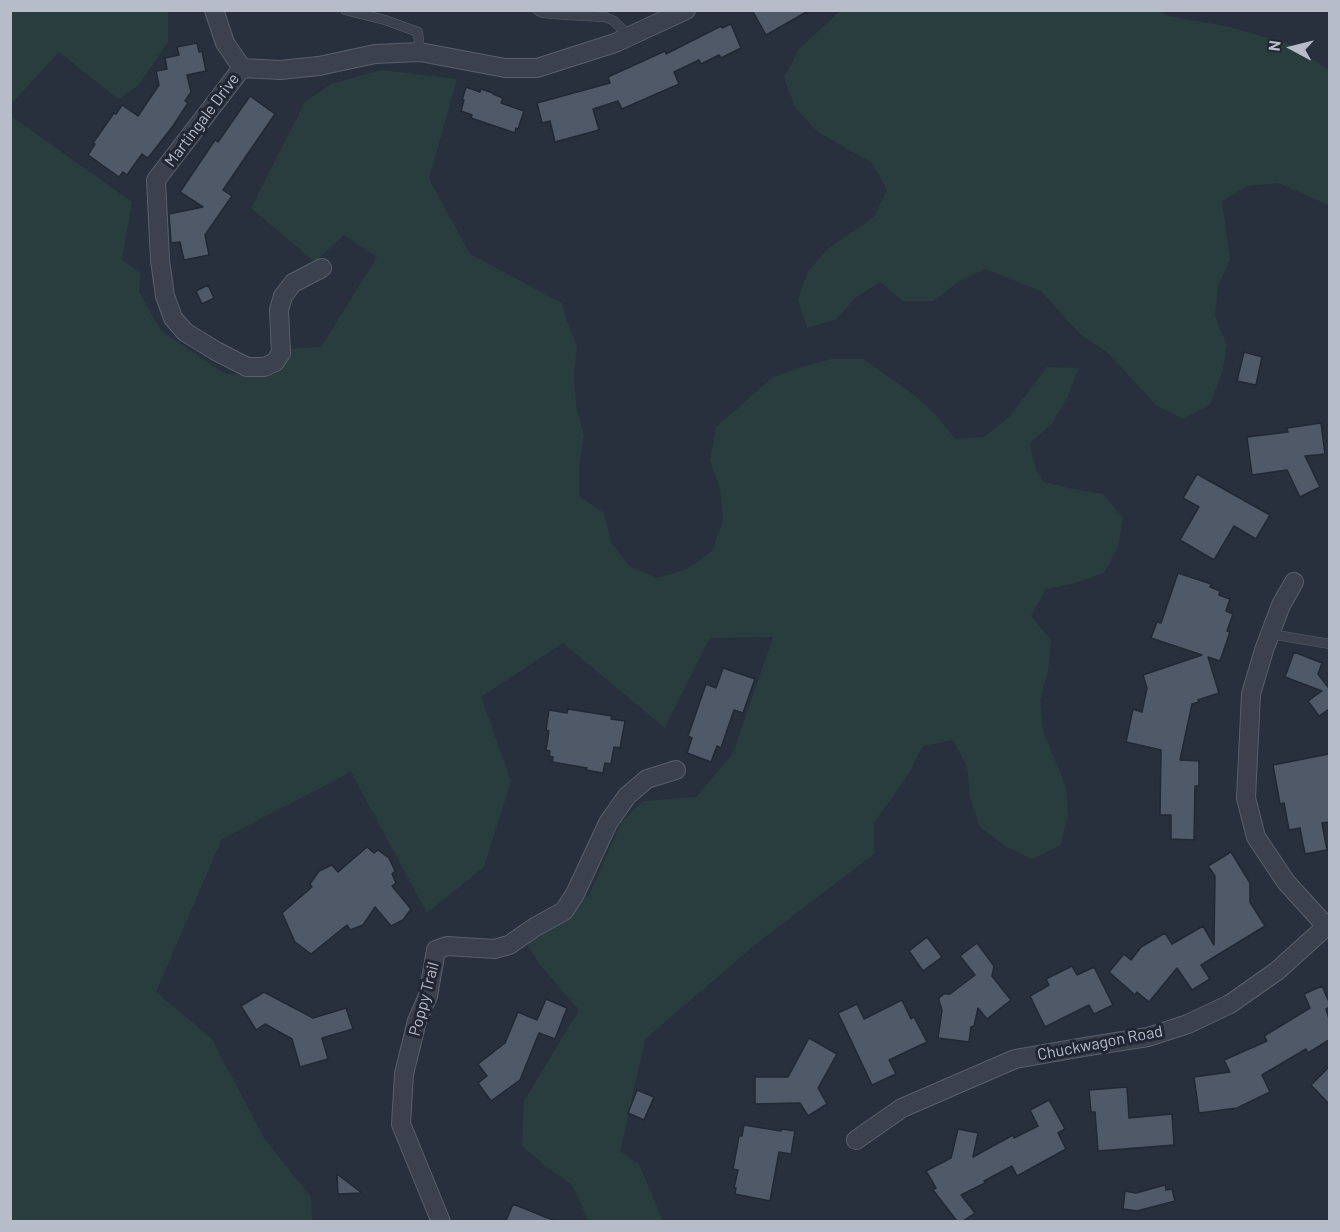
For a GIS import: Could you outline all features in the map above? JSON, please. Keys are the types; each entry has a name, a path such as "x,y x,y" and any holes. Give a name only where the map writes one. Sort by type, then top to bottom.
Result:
{"street":[{"path":"214,10 225,43 242,68"},
{"name":"Martingale Drive","path":"322,268 293,283 283,296 279,310 281,353 275,362 264,367 246,367 216,351 185,332 173,318 165,296 160,261 156,180 242,68 280,70 319,66 375,54 420,52 505,68 537,68 615,43 686,10"},
{"path":"1294,582 1281,605 1251,694 1246,798 1256,837 1286,882 1328,925"},
{"name":"Poppy Trail","path":"441,1221 401,1124 404,1074 417,1021 428,996 436,950 447,946 494,949 509,945 564,911 575,894 608,823 627,796 647,779 676,770"},
{"name":"Chuckwagon Road","path":"856,1140 902,1108 1015,1059 1148,1037 1188,1024 1230,1004 1277,971 1328,925"}],"lane":[{"path":"345,10 386,20 418,32 420,52"},
{"path":"537,10 543,13 606,17 615,21 629,36"},
{"path":"1270,634 1329,644"}],"shaded area":[{"path":"11,10 168,11 168,42 138,86 118,99 59,52 11,104"},
{"path":"840,11 1160,11 1168,16 1230,27 1289,44 1329,70 1329,205 1278,183 1248,186 1222,201 1230,260 1218,286 1215,316 1227,345 1222,374 1210,404 1184,419 1157,406 1107,352 1081,335 1041,291 985,269 958,282 934,301 903,301 880,282 855,298 837,319 807,328 798,299 808,271 829,248 874,217 887,190 872,163 818,132 796,109 784,78 799,49"},
{"path":"381,70 457,79 429,179 470,254 562,303 577,346 574,375 576,405 584,435 579,465 579,496 604,513 611,542 629,566 657,578 687,569 712,551 723,521 720,489 710,461 716,427 773,377 831,359 863,359 913,394 935,414 955,439 984,437 1009,417 1047,367 1079,368 1068,396 1052,424 1029,444 1037,472 1044,482 1103,494 1123,518 1118,547 1104,573 1075,583 1046,589 1031,616 1051,640 1048,671 1040,700 1043,730 1066,787 1068,816 1060,846 1032,859 1005,846 980,827 970,798 967,767 953,740 923,746 909,773 874,823 874,854 756,944 645,1039 620,1152 639,1164 663,1221 589,1221 571,1184 522,1146 524,1101 579,1010 540,965 527,945 589,895 621,823 643,801 696,797 733,753 773,637 710,638 665,728 563,643 481,697 511,781 484,867 427,913 351,772 222,839 156,992 212,1039 264,1138 311,1197 312,1221 11,1221 11,116 132,202 122,260 140,273 139,292 161,331 224,373 256,377 284,361 288,349 321,347 377,257 344,235 315,262 251,208 305,102 331,84"}],"building":[{"path":"752,10 810,10 766,35"},
{"path":"731,24 741,48 721,58 719,55 701,64 699,60 674,72 679,84 622,109 618,101 593,109 599,130 555,142 550,121 542,123 537,103 610,83 608,77 665,51 666,54 721,26 722,28"},
{"path":"197,43 199,52 202,51 206,71 187,75 191,92 185,101 188,103 148,158 142,154 127,175 123,172 119,177 88,155 95,144 93,143 122,105 138,116 159,85 156,71 167,69 165,58 179,55 177,47"},
{"path":"466,87 480,92 481,89 493,93 503,98 501,103 524,111 515,133 471,118 472,115 461,111"},
{"path":"250,96 275,114 223,190 232,196 205,235 209,255 184,260 180,242 171,243 169,214 203,207 180,192 215,140 218,142"},
{"path":"208,285 214,298 202,304 196,291"},
{"path":"1244,352 1262,357 1256,385 1237,381"},
{"path":"1321,423 1325,454 1305,456 1320,487 1300,497 1287,470 1252,475 1247,437 1288,432 1287,428"},
{"path":"1197,474 1270,515 1256,539 1234,526 1214,560 1180,540 1199,507 1183,498"},
{"path":"1178,573 1211,584 1210,587 1220,591 1219,595 1230,599 1226,611 1233,614 1227,631 1230,632 1220,661 1208,657 1219,693 1192,704 1180,760 1199,761 1199,786 1195,786 1194,840 1171,839 1171,815 1160,815 1161,750 1126,742 1133,709 1142,712 1147,688 1143,675 1202,655 1151,638 1157,622 1161,623"},
{"path":"1294,652 1322,663 1318,674 1328,687 1329,685 1329,709 1319,716 1308,701 1322,691 1285,677"},
{"path":"723,668 755,679 743,713 734,710 721,748 717,746 711,762 687,753 692,738 688,736 706,684 716,688"},
{"path":"568,709 612,716 611,719 625,721 620,748 614,747 611,764 605,763 603,773 552,762 553,757 549,756 550,751 546,750 549,710 567,713"},
{"path":"1329,754 1329,822 1322,823 1327,850 1305,854 1300,828 1289,830 1284,803 1280,804 1273,765"},
{"path":"367,847 374,853 378,850 389,858 395,871 392,874 396,883 392,886 411,909 403,920 391,926 375,907 363,925 350,930 347,925 311,954 295,942 282,913 312,887 310,884 319,871 332,865 338,872"},
{"path":"1231,852 1250,883 1250,902 1265,926 1201,965 1210,979 1192,990 1177,968 1149,1002 1137,992 1135,995 1109,972 1124,954 1131,960 1141,947 1165,933 1172,944 1203,926 1214,945 1215,876 1208,866"},
{"path":"927,937 942,957 923,971 909,951"},
{"path":"977,943 994,966 992,976 1011,1000 987,1019 978,1008 974,1026 971,1027 969,1042 938,1038 942,1010 939,998 944,994 950,994 975,975 960,956"},
{"path":"1072,966 1077,975 1094,967 1113,1005 1094,1014 1089,1005 1045,1027 1030,996 1049,985 1046,979"},
{"path":"1322,986 1329,1002 1329,1007 1326,1009 1329,1019 1329,1040 1308,1053 1306,1049 1262,1075 1270,1092 1237,1108 1199,1113 1194,1077 1230,1072 1224,1060 1267,1041 1264,1036 1310,1008 1304,994"},
{"path":"264,992 313,1018 346,1008 353,1029 322,1038 328,1059 300,1067 292,1039 265,1024 256,1030 241,1006"},
{"path":"546,999 567,1008 555,1039 539,1033 520,1080 491,1101 478,1083 487,1076 478,1064 505,1043 518,1012 537,1020"},
{"path":"902,1000 911,1019 914,1017 927,1042 889,1060 896,1074 872,1085 838,1013 857,1004 864,1019"},
{"path":"809,1038 837,1054 818,1088 827,1104 808,1116 800,1103 755,1104 755,1077 788,1077"},
{"path":"1329,1067 1329,1104 1311,1085"},
{"path":"1127,1087 1129,1118 1172,1114 1174,1145 1098,1151 1095,1112 1091,1112 1089,1090"},
{"path":"637,1090 654,1097 644,1120 628,1113"},
{"path":"1049,1100 1065,1129 1058,1133 1066,1149 1017,1176 1012,1166 961,1195 975,1213 963,1221 957,1221 933,1190 936,1188 926,1171 951,1158 958,1129 978,1133 973,1157 1013,1135 1014,1138 1038,1126 1030,1110"},
{"path":"744,1125 795,1131 791,1154 779,1152 770,1201 735,1194 738,1170 733,1169 739,1136 742,1136"},
{"path":"337,1174 362,1193 338,1194"},
{"path":"1165,1185 1166,1190 1172,1189 1175,1201 1137,1211 1123,1209 1125,1191 1136,1193"},
{"path":"513,1204 555,1221 506,1221"}]}
